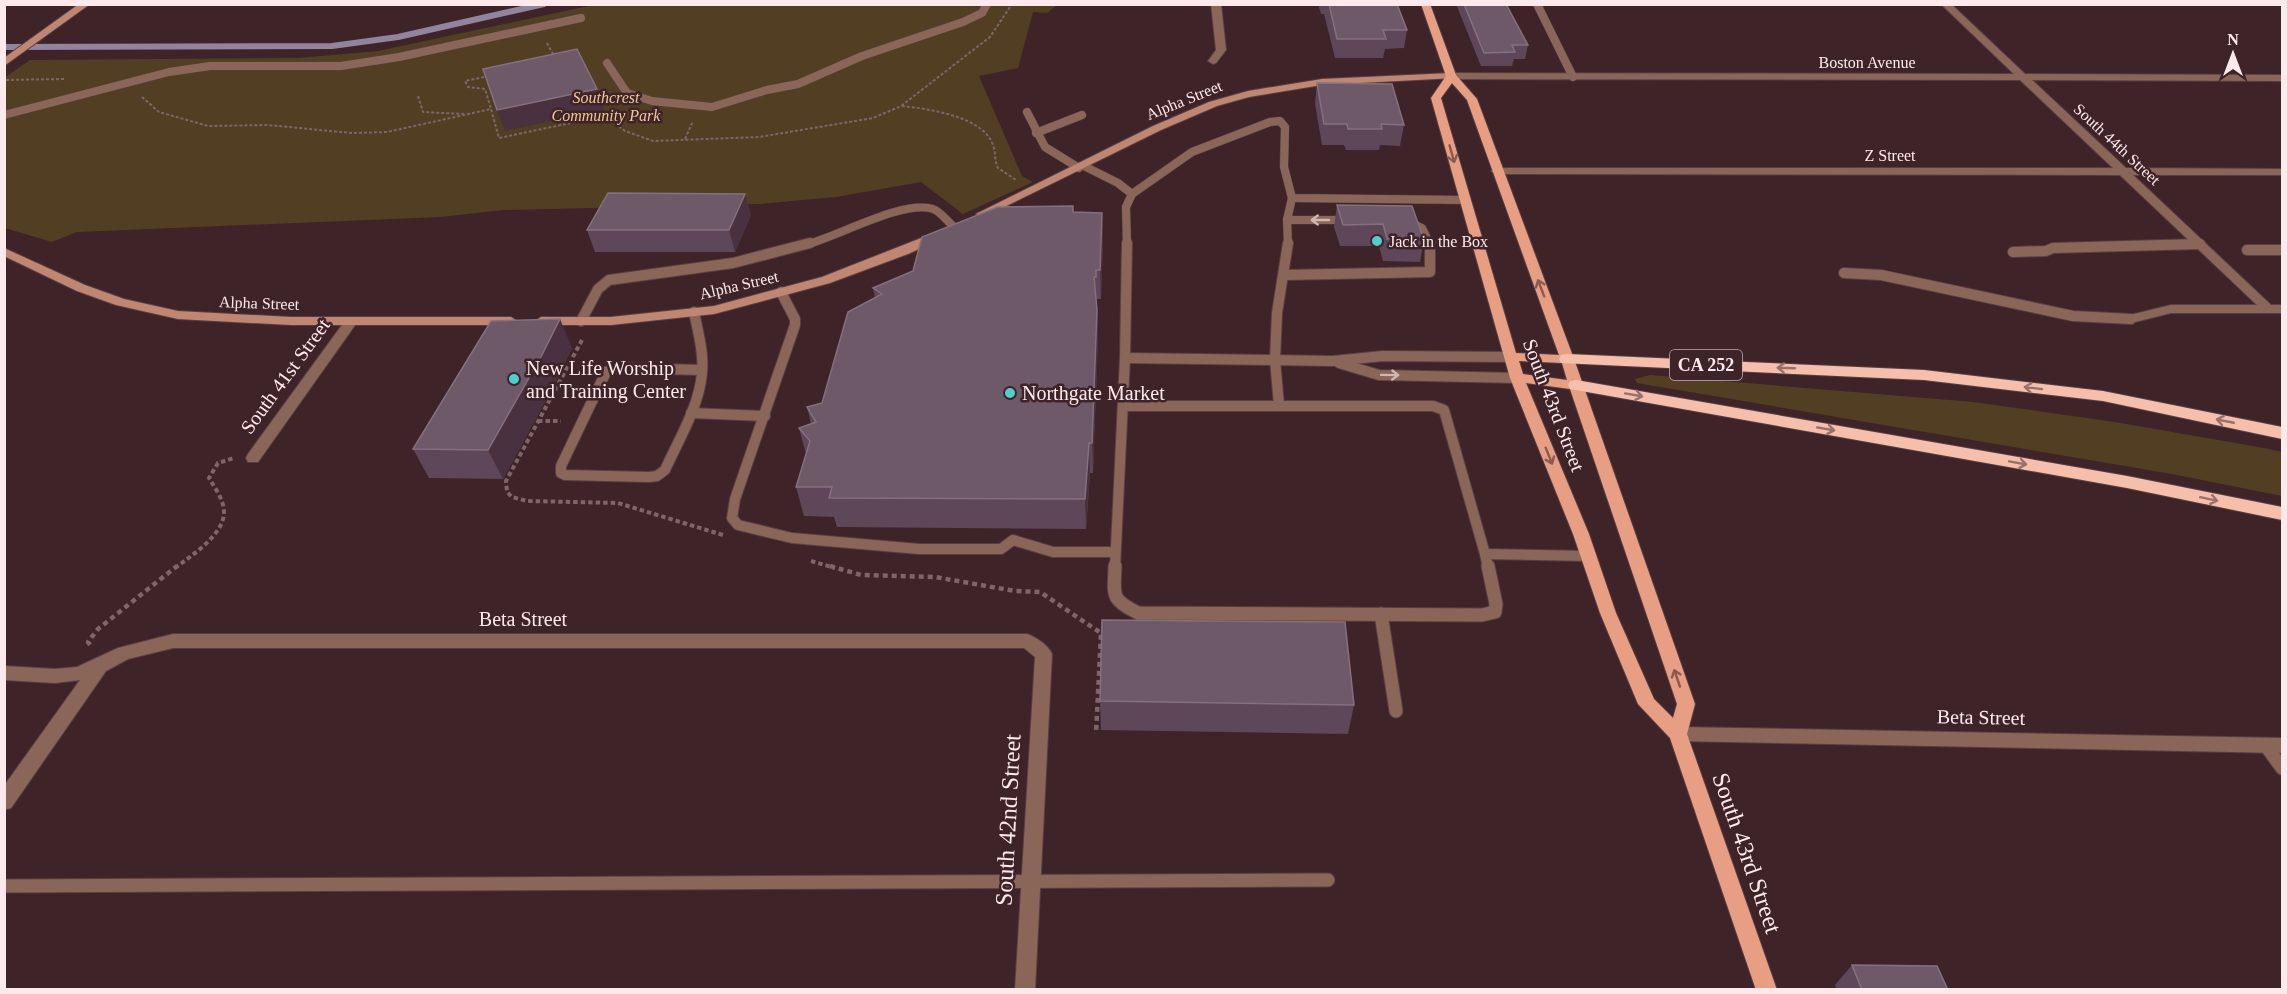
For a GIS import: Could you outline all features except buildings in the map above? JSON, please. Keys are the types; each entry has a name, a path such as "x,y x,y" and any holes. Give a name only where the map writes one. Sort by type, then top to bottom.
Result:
{"highway":[{"name":"CA 252","path":"1567,359 1924,375 2103,396 2283,433"},
{"path":"1576,385 2127,482 2283,514"}],"main road":[{"name":"South 43rd Street","path":"1425,4 1451,76 1472,99 1567,359 1686,704 1678,734"},
{"name":"South 43rd Street","path":"1451,76 1436,98 1517,378 1588,556 1608,613 1647,704 1678,734 1767,990"},
{"path":"1510,357 1567,359"},
{"path":"1517,378 1576,385"}],"street":[{"path":"4,63 86,4"},
{"path":"1213,61 1221,50 1216,4"},
{"name":"South 44th Street","path":"1946,4 2266,307"},
{"name":"Boston Avenue","path":"1451,76 2283,78"},
{"name":"Alpha Street","path":"4,251 81,288 146,309 178,315 241,320 611,321 714,310 826,280 904,251 1034,190 1157,128 1213,104 1248,94 1322,82 1451,76"},
{"name":"Z Street","path":"1497,171 2283,172"},
{"path":"2131,319 2171,309 2266,307 2283,309"},
{"name":"South 41st Street","path":"253,458 352,321"},
{"name":"Beta Street","path":"4,672 55,676 78,674 124,654 172,641 991,640 1027,641 1044,654"},
{"name":"South 42nd Street","path":"1025,990 1044,654"},
{"path":"4,802 100,666"},
{"name":"Beta Street","path":"1678,734 2274,746"}],"lane":[{"path":"607,63 627,93 652,101 712,107 767,90 798,84 862,56 982,14 987,4"},
{"path":"1537,4 1574,77"},
{"path":"4,115 169,72 210,66 341,66 399,57 581,18"},
{"path":"1027,112 1047,152 1118,183 1132,194"},
{"path":"1036,132 1048,130 1082,115"},
{"path":"1123,406 1432,406 1444,410 1485,554 1496,612 1482,615 1138,613 1120,604 1114,594 1128,263 1126,207 1132,194 1192,152 1270,122 1280,122 1286,127 1284,167 1292,198 1287,220 1288,248 1277,313 1275,360 1280,405"},
{"path":"1292,198 1465,200"},
{"path":"581,321 598,289 609,280 733,263 824,240 907,207 934,209 964,223"},
{"path":"1287,220 1356,220"},
{"path":"1284,275 1430,272 1432,256 1430,241 1421,226 1403,220"},
{"path":"2013,252 2038,252 2053,248 2200,244"},
{"path":"2247,250 2283,250"},
{"path":"1844,273 1881,275 2073,316 2131,319"},
{"path":"781,292 795,319 795,325 735,499 732,518 738,525 792,537 919,549 1001,549 1013,540 1053,552 1115,552"},
{"path":"694,312 702,351 702,370 697,399 665,470 657,476 565,475 561,472 561,466 606,372 616,368 702,370"},
{"path":"1125,358 1333,361 1383,356 1510,357"},
{"path":"1333,361 1379,375 1517,378"},
{"path":"691,413 765,416"},
{"path":"1485,554 1588,556"},
{"path":"1381,614 1396,711"},
{"path":"2274,746 2283,768"},
{"path":"4,886 1328,880"}],"path":[{"path":"484,89 499,138 604,117 608,117 626,131 653,141 759,137 873,118 901,106 990,37 1012,4"},
{"path":"539,26 557,62"},
{"path":"491,88 468,87 465,81 499,74"},
{"path":"4,80 74,79"},
{"path":"122,85 135,91 159,112 208,126 268,125 321,132 387,132 491,109"},
{"path":"418,96 423,112 471,114"},
{"path":"901,106 925,108 954,116 983,130 993,144 996,164 1000,170 1008,172 1034,190"},
{"path":"100,666 88,642 98,629 194,553 219,529 224,513 221,499 209,478 218,462 223,458 253,458"}],"green space":[{"name":"Southcrest Community Park","path":"593,5 1057,5 1047,13 1033,12 1018,68 979,76 1022,176 1033,182 963,214 921,182 836,197 759,204 503,210 440,217 77,232 52,242 5,228 4,78 30,60 298,58 378,51"},
{"path":"1650,375 1973,402 2115,422 2264,448 2282,452 2282,496 2172,474 1637,383 1635,379"}],"waterway":[{"path":"4,47 332,46 398,37 544,4"}],"place":[{"name":"Jack in the Box","path":"1377,241"},
{"name":"New Life Worship and Training Center","path":"514,379"},
{"name":"Northgate Market","path":"1010,393"}]}
